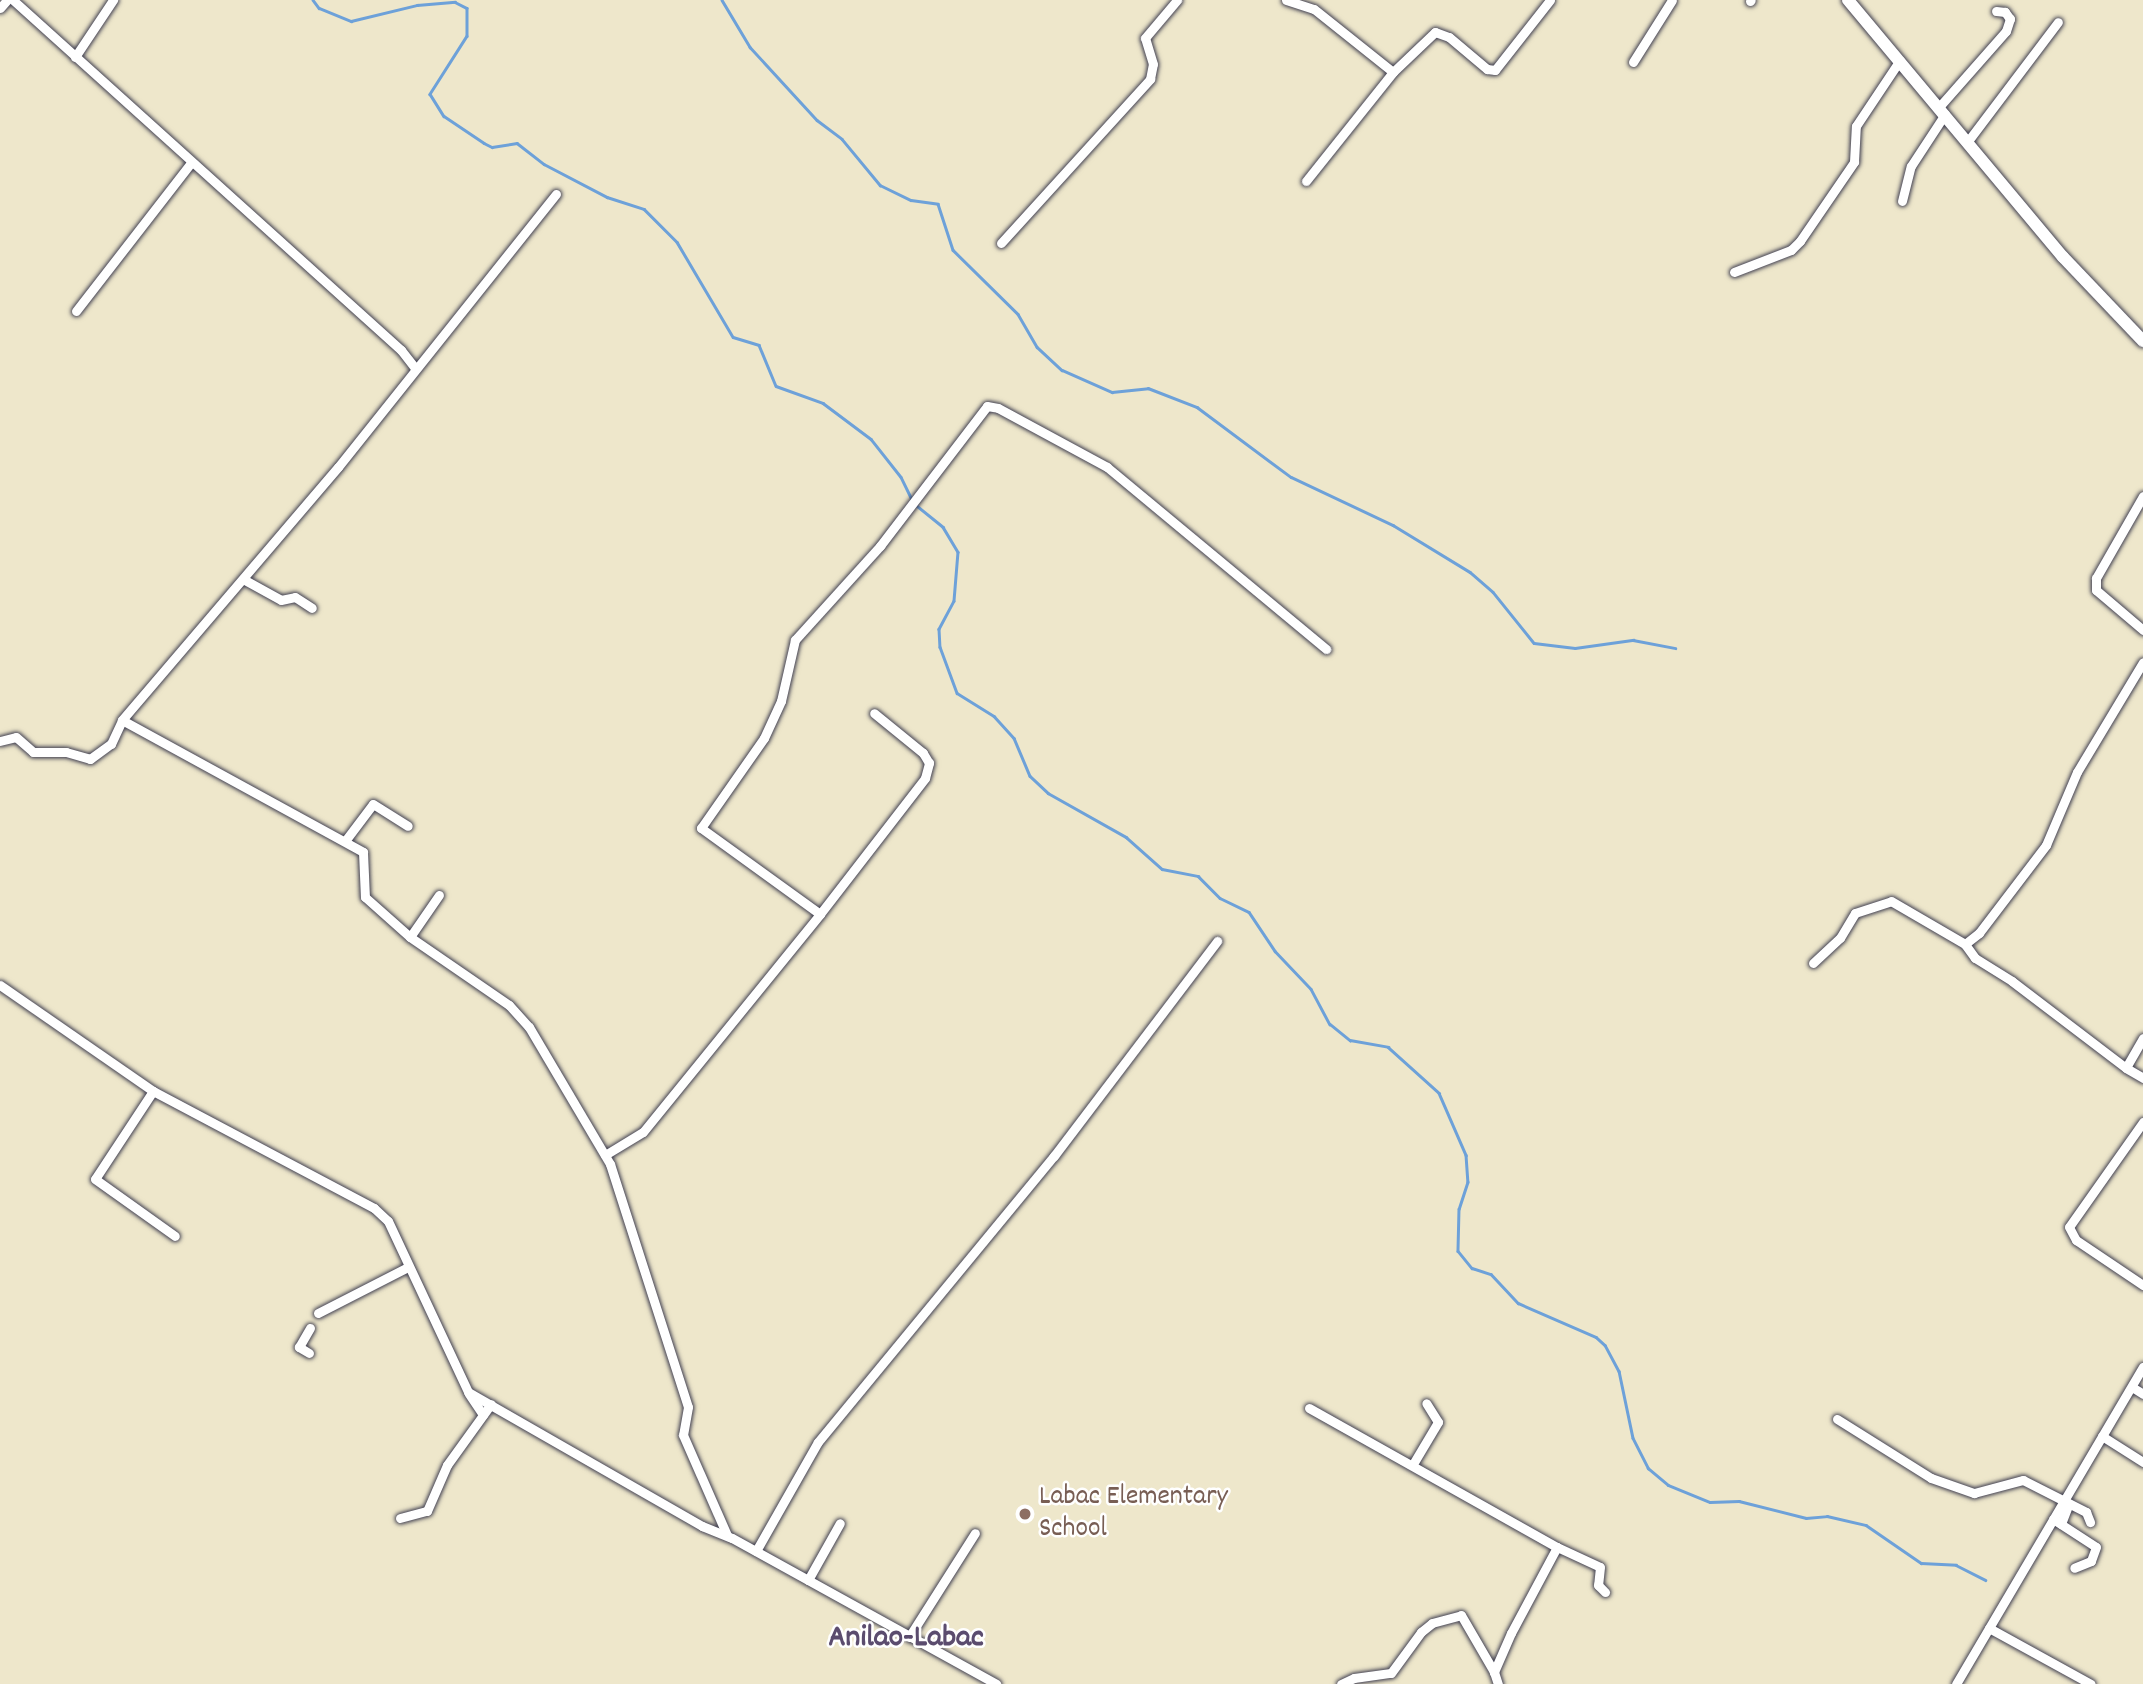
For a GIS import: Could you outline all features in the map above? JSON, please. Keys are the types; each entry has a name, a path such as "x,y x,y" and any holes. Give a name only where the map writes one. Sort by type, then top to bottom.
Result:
{"street":[{"path":"0,8 7,0"},
{"path":"13,0 401,350 415,368"},
{"path":"75,57 113,0"},
{"path":"1001,243 1150,79 1153,64 1145,38 1177,0"},
{"path":"1286,0 1314,9 1393,72"},
{"path":"1306,181 1393,72 1435,32 1449,37 1487,69 1495,70 1550,0"},
{"path":"1633,62 1672,0"},
{"path":"1847,0 2063,257 2143,341"},
{"path":"1902,201 1911,166 1942,110 2006,31 2010,19 2005,12 1996,11"},
{"path":"1968,141 2058,22"},
{"path":"1734,272 1791,250 1800,241 1854,162 1856,126 1900,60"},
{"path":"76,311 191,163"},
{"path":"0,741 16,737 33,752 66,752 90,759 111,744 122,720 243,579 556,194"},
{"path":"820,914 701,828 764,738 781,701 795,640 909,510 987,406 993,405 1107,467 1326,649"},
{"path":"2143,496 2096,578 2096,590 2143,630"},
{"path":"243,579 281,600 295,597 312,608"},
{"path":"1965,944 1979,933 2046,845 2077,772 2143,662"},
{"path":"605,1155 643,1132 820,914 925,778 929,764 923,752 874,713"},
{"path":"122,720 345,841 366,857 361,888 365,897 410,937 509,1005 522,1020 605,1155 688,1407 683,1435 727,1535"},
{"path":"345,841 373,804 408,826"},
{"path":"410,937 439,895"},
{"path":"1813,963 1840,938 1855,913 1891,901 1965,944 1975,958 2012,981 2143,1078"},
{"path":"755,1551 818,1442 1054,1156 1217,941"},
{"path":"0,985 153,1091 374,1208 388,1221 468,1392 483,1415"},
{"path":"2126,1068 2143,1038"},
{"path":"153,1091 95,1179 175,1236"},
{"path":"2143,1122 2069,1227 2076,1240 2143,1285"},
{"path":"318,1313 408,1267"},
{"path":"309,1353 299,1347 310,1328"},
{"path":"1956,1684 2057,1522 2102,1436 2143,1367"},
{"path":"2132,1387 2143,1394"},
{"path":"468,1392 702,1526 727,1535 996,1684"},
{"path":"1413,1464 1438,1422 1426,1403"},
{"path":"400,1518 427,1511 447,1465 491,1404"},
{"path":"1309,1408 1557,1547 1600,1567 1598,1585 1605,1592"},
{"path":"1838,1419 1931,1478 1960,1490 1974,1493 2023,1480 2086,1512 2091,1522"},
{"path":"2102,1436 2143,1462"},
{"path":"2057,1522 2096,1547 2091,1561 2074,1568"},
{"path":"808,1580 840,1523"},
{"path":"909,1637 975,1533"},
{"path":"1494,1672 1557,1547"},
{"path":"1341,1684 1354,1678 1391,1673 1421,1632 1432,1623 1461,1615 1494,1672 1498,1684"},
{"path":"1989,1628 2091,1684"}],"waterway":[{"path":"313,0 319,8 351,21 417,5 455,2 467,8 467,36 430,94 444,116 492,147 517,143 544,164 607,197 644,209 677,242 733,337 759,345 776,386 823,403 871,439 901,477 912,500"},
{"path":"722,0 750,47 817,120 842,139 880,185 911,200 938,204 953,250 1018,314 1037,347 1062,370 1112,392 1148,388 1197,407 1291,477 1393,525 1470,572 1493,592 1534,643 1575,648 1633,640 1675,648"},
{"path":"916,505 943,527 958,552 954,601 939,629 940,647 957,693 994,716 1014,738 1030,776 1048,793 1126,837 1162,869 1198,876 1220,898 1249,912 1275,951 1311,989 1330,1024 1350,1040 1388,1047 1439,1093 1466,1155 1468,1182 1459,1209 1458,1251 1472,1268 1491,1274 1518,1303 1596,1337 1605,1345 1619,1371 1633,1438 1648,1468 1668,1485 1710,1502 1739,1501 1806,1518 1827,1516 1866,1525 1921,1563 1956,1565 1985,1580"}],"place":[{"name":"Labac Elementary School","path":"1025,1514"}],"district":[{"name":"Anilao-Labac","path":"906,1639"}]}
